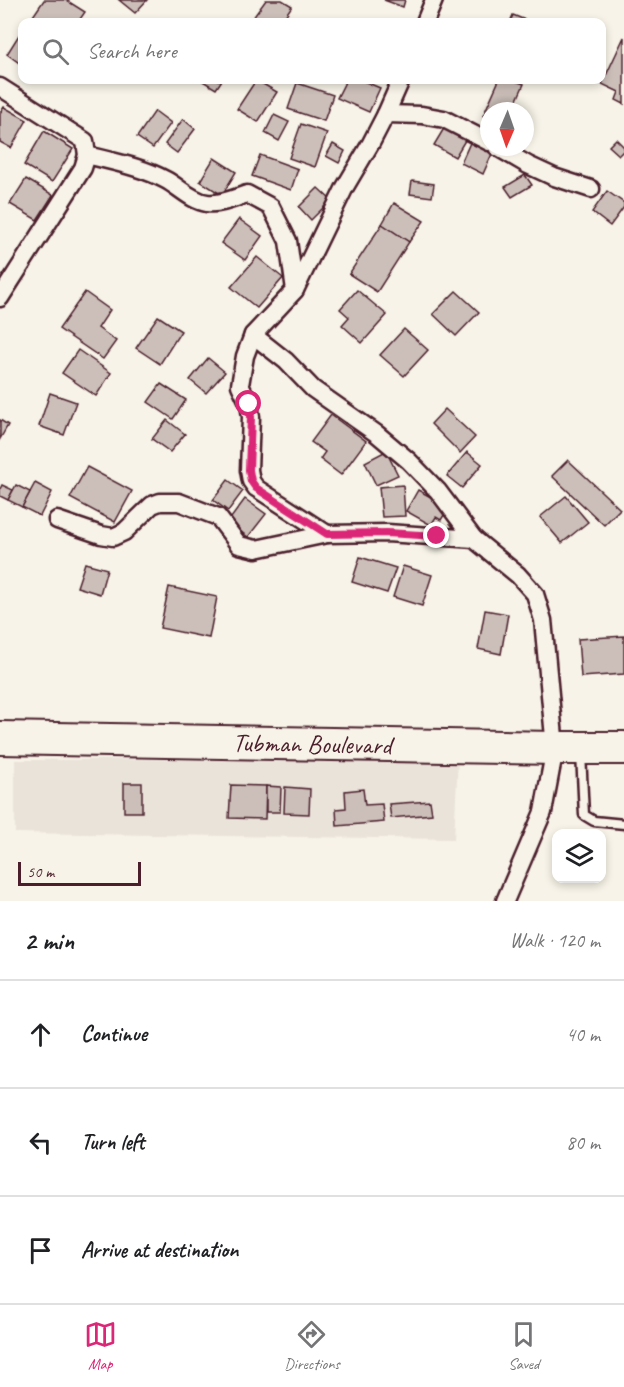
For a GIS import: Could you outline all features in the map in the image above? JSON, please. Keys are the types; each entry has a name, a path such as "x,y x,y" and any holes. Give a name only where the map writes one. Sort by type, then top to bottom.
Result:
{"highway":[{"name":"Tubman Boulevard","path":"0,738 624,748"}],"street":[{"path":"427,18 434,0"},
{"path":"327,534 256,488 251,481 249,470 251,417 249,404 240,385 245,356 253,335 295,290 345,187 386,114 399,84"},
{"path":"0,87 85,141 87,155 83,168 0,298"},
{"path":"386,114 444,118 480,137"},
{"path":"87,155 138,168 206,203 221,202 247,194 271,207 288,241 295,290"},
{"path":"512,156 554,177 591,189"},
{"path":"253,335 286,361 313,389 377,434 409,461 438,491 474,539 518,575 535,594 543,620 568,748 505,901"},
{"path":"57,520 113,537 124,532 152,505 160,502 179,502 218,517 239,545 256,549 327,534 387,533 474,539"}],"lane":[{"path":"568,748 584,815 594,821 624,824"}],"shaded area":[{"path":"458,758 454,839 15,833 15,760"}],"building":[{"path":"44,0 66,0 85,12 81,18 32,18"},
{"path":"119,0 147,0 135,13"},
{"path":"266,0 282,0 292,6 284,18 253,18"},
{"path":"384,0 405,0 403,7"},
{"path":"18,36 18,62 7,54"},
{"path":"624,37 624,104 616,100 619,92 602,84 606,84 606,75"},
{"path":"208,84 219,84 216,89"},
{"path":"253,84 263,84 277,92 258,122 237,109"},
{"path":"297,84 333,95 324,121 288,109"},
{"path":"344,84 370,84 380,88 369,112 337,98"},
{"path":"497,84 524,84 516,102 489,102"},
{"path":"4,107 27,120 11,148 0,142 0,113"},
{"path":"155,111 171,123 153,148 137,137"},
{"path":"274,115 289,122 279,141 265,133"},
{"path":"183,119 195,129 177,153 165,144"},
{"path":"301,124 327,133 315,167 289,158"},
{"path":"446,125 467,137 455,157 434,145"},
{"path":"44,131 73,149 52,182 24,165"},
{"path":"473,136 480,140 480,156 491,156 483,174 461,163"},
{"path":"616,139 624,147 619,155 609,146"},
{"path":"333,144 345,151 339,163 326,156"},
{"path":"260,155 298,169 291,190 252,176"},
{"path":"214,158 236,172 222,195 200,181"},
{"path":"525,175 532,185 512,197 505,187"},
{"path":"26,179 53,195 37,220 10,204"},
{"path":"412,181 434,184 432,197 410,194"},
{"path":"318,188 331,200 311,220 299,207"},
{"path":"607,191 624,203 624,207 610,226 592,212"},
{"path":"394,203 424,221 409,242 382,224"},
{"path":"239,219 262,236 245,260 221,243"},
{"path":"382,224 409,242 377,292 349,274"},
{"path":"257,257 283,278 257,308 231,287"},
{"path":"357,290 387,315 362,343 342,325 349,317 340,309"},
{"path":"456,291 479,312 456,336 433,314"},
{"path":"85,292 110,310 98,328 116,341 103,359 59,329"},
{"path":"158,316 181,331 160,364 136,348"},
{"path":"404,329 428,350 404,376 380,355"},
{"path":"78,350 111,373 96,396 62,373"},
{"path":"208,358 225,372 206,393 190,380"},
{"path":"161,384 186,400 173,419 148,402"},
{"path":"50,393 76,402 64,435 39,426"},
{"path":"445,409 475,437 460,453 431,424"},
{"path":"331,415 366,441 341,475 320,459 325,452 311,442"},
{"path":"0,420 8,425 0,439"},
{"path":"167,420 185,434 170,452 152,439"},
{"path":"386,451 398,475 376,485 365,462"},
{"path":"467,452 482,464 462,488 447,476"},
{"path":"568,460 620,509 604,525 552,476"},
{"path":"87,467 132,491 115,522 70,498"},
{"path":"228,480 243,491 228,511 213,500"},
{"path":"35,483 52,492 40,516 22,507"},
{"path":"2,485 13,490 8,500 0,496"},
{"path":"16,485 30,492 22,507 8,500"},
{"path":"403,485 405,516 382,517 379,487"},
{"path":"418,490 449,507 441,520 436,517 431,525 406,511"},
{"path":"566,496 588,522 562,543 540,517"},
{"path":"245,499 266,514 248,537 228,522"},
{"path":"360,557 396,568 387,593 352,582"},
{"path":"85,563 107,569 100,594 77,587"},
{"path":"403,566 432,575 422,606 393,597"},
{"path":"169,587 217,597 209,638 160,628"},
{"path":"485,610 508,614 501,654 478,649"},
{"path":"624,636 624,674 581,677 578,639"},
{"path":"124,783 142,783 142,812 124,812"},
{"path":"231,785 266,786 265,819 229,818"},
{"path":"266,786 281,787 280,812 266,812"},
{"path":"285,787 310,789 309,814 284,813"},
{"path":"363,789 365,805 382,804 384,822 337,826 336,809 346,808 345,791"},
{"path":"430,801 432,814 391,818 389,804"}],"route":[{"path":"249,404 251,417 249,470 251,481 256,488 327,534 387,533 437,536"}]}
